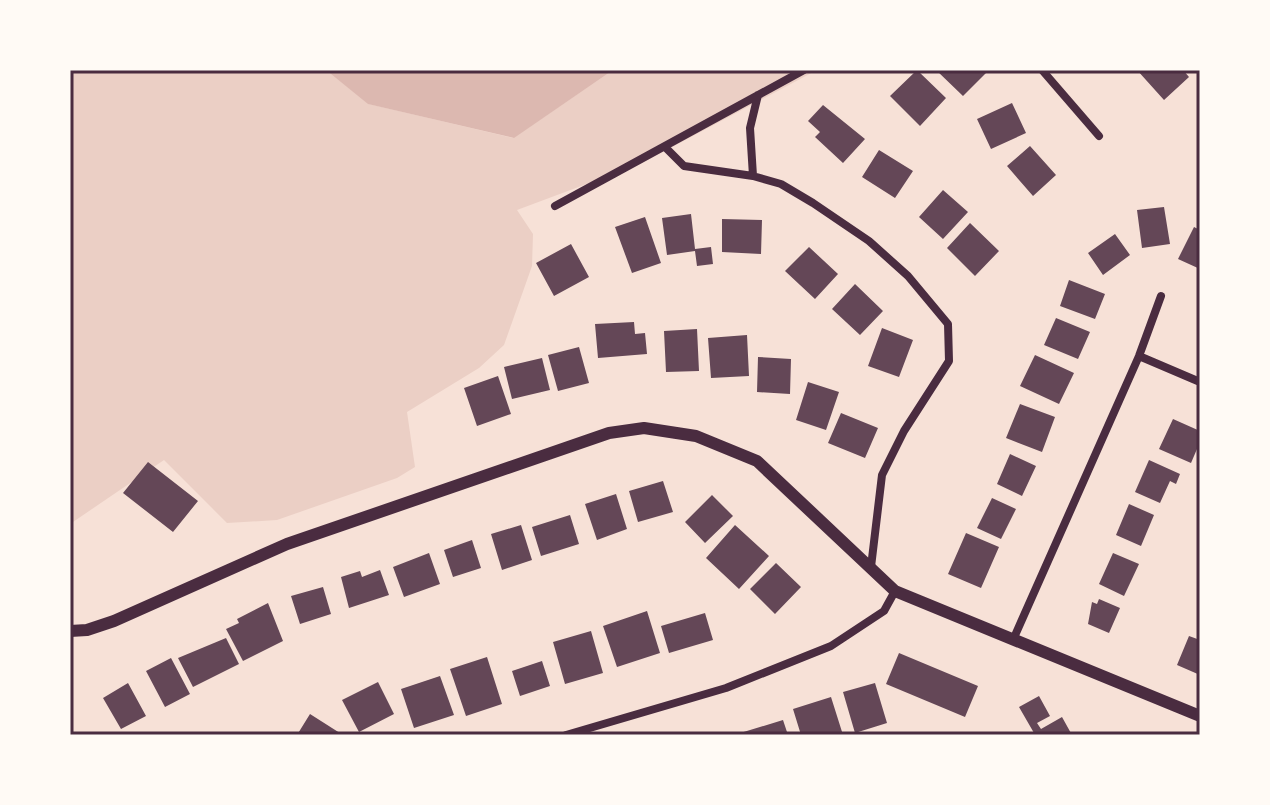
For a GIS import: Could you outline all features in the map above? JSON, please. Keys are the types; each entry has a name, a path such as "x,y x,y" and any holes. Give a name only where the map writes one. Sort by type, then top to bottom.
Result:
{"street":[{"path":"555,206 804,70"},
{"path":"1042,70 1099,136"},
{"path":"753,176 750,128 758,95"},
{"path":"665,147 684,166 753,176 781,184 869,241 908,276 948,324 949,361 904,431 882,475 871,567"},
{"path":"1013,640 1139,356 1161,296"},
{"path":"1139,356 1200,382"},
{"path":"70,631 87,630 114,621 287,544 609,433 644,428 696,436 757,461 895,591 1200,716"},
{"path":"566,735 726,688 831,646 884,611 895,591"}],"shaded area":[{"path":"70,70 326,70 369,104 513,138 613,70 817,70 640,164 517,210 533,234 532,266 504,345 479,368 407,412 415,467 397,478 277,520 227,523 164,460 70,524"},
{"path":"326,70 613,70 514,138 368,104"}],"building":[{"path":"917,70 946,98 920,126 890,96"},
{"path":"936,70 989,70 963,96"},
{"path":"1137,70 1183,70 1189,77 1164,100"},
{"path":"1012,103 1026,133 991,149 977,119"},
{"path":"823,105 865,139 843,163 815,137 820,132 808,121"},
{"path":"1030,146 1056,175 1033,196 1007,166"},
{"path":"879,150 913,171 895,198 862,177"},
{"path":"943,190 968,212 943,239 919,217"},
{"path":"1164,207 1170,244 1142,248 1137,210"},
{"path":"691,214 695,249 711,247 713,264 697,266 695,251 667,255 662,218"},
{"path":"645,217 661,263 632,273 615,227"},
{"path":"722,219 762,220 761,254 722,252"},
{"path":"970,223 999,251 975,276 947,248"},
{"path":"1194,227 1200,230 1200,269 1178,259"},
{"path":"1115,234 1130,255 1103,275 1088,253"},
{"path":"571,244 589,277 554,296 536,263"},
{"path":"809,247 838,274 815,299 785,271"},
{"path":"1069,280 1105,294 1095,319 1060,306"},
{"path":"855,284 883,311 860,335 832,309"},
{"path":"1056,318 1090,332 1078,359 1044,345"},
{"path":"634,322 635,334 645,333 647,354 598,358 595,324"},
{"path":"882,328 913,340 899,377 868,366"},
{"path":"697,329 699,371 666,372 664,331"},
{"path":"747,335 749,376 711,378 708,338"},
{"path":"579,347 589,383 558,391 548,355"},
{"path":"1035,355 1074,373 1059,404 1020,386"},
{"path":"758,357 791,359 790,394 757,392"},
{"path":"542,358 550,390 512,399 504,367"},
{"path":"498,376 511,414 477,426 464,388"},
{"path":"808,382 839,392 826,430 796,420"},
{"path":"1020,404 1055,417 1042,452 1006,438"},
{"path":"841,413 878,428 865,458 828,443"},
{"path":"1173,419 1200,431 1200,442 1191,463 1159,449"},
{"path":"1010,454 1036,466 1022,496 997,484"},
{"path":"1149,460 1180,474 1176,484 1170,481 1160,503 1135,492"},
{"path":"148,462 198,501 173,532 123,493"},
{"path":"663,481 673,512 638,522 629,491"},
{"path":"616,494 627,529 597,540 585,504"},
{"path":"712,495 733,516 705,543 685,522"},
{"path":"992,498 1016,509 1001,539 977,528"},
{"path":"1129,504 1154,515 1141,546 1116,535"},
{"path":"570,515 579,544 541,556 532,527"},
{"path":"521,525 532,560 502,570 491,534"},
{"path":"735,525 769,556 739,589 706,558"},
{"path":"966,533 999,547 981,588 948,574"},
{"path":"472,540 481,568 453,577 444,550"},
{"path":"429,553 440,584 404,597 393,567"},
{"path":"1113,553 1139,564 1124,596 1099,584"},
{"path":"776,563 801,587 775,614 750,589"},
{"path":"380,570 389,595 349,608 341,577 360,571 362,577"},
{"path":"323,587 331,614 300,624 291,596"},
{"path":"1099,599 1120,608 1109,633 1088,624 1092,602 1097,604"},
{"path":"268,603 283,641 243,661 226,629 239,623 237,619"},
{"path":"647,611 660,653 617,667 603,626"},
{"path":"705,613 713,640 669,653 661,626"},
{"path":"591,631 603,673 565,684 553,642"},
{"path":"1189,636 1200,640 1200,675 1177,665"},
{"path":"226,638 239,664 193,687 178,658"},
{"path":"899,653 978,686 965,717 886,684"},
{"path":"487,657 502,704 466,716 450,669"},
{"path":"171,658 190,694 165,707 146,671"},
{"path":"542,661 550,686 520,696 512,671"},
{"path":"440,676 454,715 414,728 401,689"},
{"path":"378,682 394,714 359,732 342,700"},
{"path":"128,683 146,716 121,729 103,698"},
{"path":"875,683 887,723 855,733 843,692"},
{"path":"1039,696 1050,716 1037,723 1041,729 1062,717 1072,735 1034,733 1019,707"},
{"path":"831,697 843,735 801,735 793,709"},
{"path":"310,714 343,735 297,735"},
{"path":"783,720 788,735 737,735 737,734"}]}
